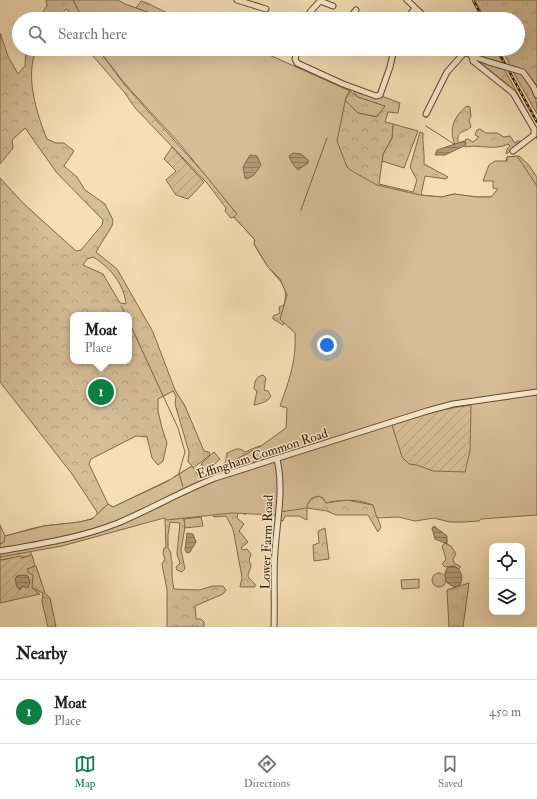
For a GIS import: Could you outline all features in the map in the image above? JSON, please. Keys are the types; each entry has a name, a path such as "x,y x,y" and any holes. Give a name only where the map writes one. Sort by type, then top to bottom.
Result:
{"street":[{"path":"237,0 266,9"},
{"path":"407,0 420,12"},
{"path":"312,12 320,1 333,6"},
{"path":"413,12 416,8"},
{"path":"296,56 296,63 343,84 376,96 380,95 384,87 392,56"},
{"path":"426,114 447,72 459,56"},
{"path":"472,56 523,72 533,86 537,95"},
{"path":"472,56 474,62 513,93 534,128 534,135 513,152"},
{"name":"Effingham Common Road","path":"0,551 45,544 94,531 123,521 200,484 442,406 537,392"},
{"name":"Lower Farm Road","path":"274,627 275,554 280,486 277,459"}],"green space":[{"path":"46,0 73,0 79,12 69,12 66,9 64,12 43,12 47,6"},
{"path":"73,0 118,0 147,12 79,12"},
{"path":"475,0 537,0 537,86 525,70 510,65 506,56 525,56 525,12 481,12"},
{"path":"141,1 166,12 147,12 136,8"},
{"path":"0,33 8,56 18,74 25,66 26,56 34,56 32,70 33,94 39,118 47,139 56,143 64,143 74,151 64,166 77,177 85,190 105,204 113,220 112,226 96,252 117,269 153,332 175,390 185,406 204,451 209,452 210,455 193,468 199,477 210,471 202,481 174,477 192,466 188,462 189,452 175,404 176,396 173,391 158,399 158,411 167,443 163,461 158,465 152,458 147,437 136,436 91,459 89,464 108,504 113,507 169,480 178,491 0,549 0,525 5,536 39,527 84,521 97,516 97,512 72,474 0,382 0,178 23,203 76,251 81,250 102,225 103,220 57,173 25,128 12,140 13,148 0,164","holes":["93,257 110,271 119,283 125,297 126,304 120,303 103,274 83,265 87,259"]},
{"path":"93,56 103,56 124,84 216,187 284,273 295,333 285,322 283,325 273,319 273,316 280,313 279,307 284,305 284,287 257,249 254,244 255,240 234,217 231,218 225,211 226,208 207,183 136,109 124,92"},
{"path":"103,56 272,56 350,91 346,97 337,141 347,167 377,185 420,195 442,197 454,194 491,197 498,189 493,188 493,181 483,181 489,165 495,161 507,161 507,157 517,156 537,186 537,515 481,519 479,521 464,522 450,522 434,518 415,521 398,517 377,518 373,505 350,500 326,503 323,498 318,496 312,498 307,505 307,508 280,512 275,515 232,513 167,520 164,518 62,546 0,557 0,544 4,542 5,536 44,526 92,519 108,504 113,507 166,482 192,466 199,477 210,471 213,472 261,446 286,428 287,408 280,406 294,361 295,333 280,319 287,295 280,279 268,267 254,244 255,240 234,217 237,214 179,143 125,84"},
{"path":"479,56 500,56 503,63"},
{"path":"475,59 503,67 537,129 537,139 534,126 515,95"},
{"path":"512,70 525,77 529,82 535,94 537,114"},
{"path":"327,81 350,91 345,100 358,113 377,117 385,106 358,97 354,92 358,87 400,103 398,113 388,112 385,122 393,124 392,138 383,154 379,184 413,192 417,180 410,167 420,132 423,133 424,164 448,177 446,179 425,176 421,195 442,197 454,194 492,197 498,189 507,157 519,156 528,164 537,177 537,197 370,252 313,101"},
{"path":"350,91 358,97 385,106 377,117 358,113 345,100"},
{"path":"467,106 470,107 471,116 469,120 471,127 461,132 458,136 458,143 455,144 452,133 454,123 459,114"},
{"path":"393,124 418,131 404,168 382,161 383,154 392,138"},
{"path":"480,129 486,133 497,133 504,137 510,136 515,143 518,141 524,142 506,154 507,149 510,146 508,144 498,147 465,147 465,140 468,139 473,142 479,137 475,135 477,130"},
{"path":"172,147 204,182 188,199 176,195 166,180 176,171 164,159"},
{"path":"263,375 266,378 264,390 268,391 271,396 266,401 254,405 257,391 254,389 255,382 258,377"},
{"path":"471,405 470,451 465,472 433,471 417,465 409,464 402,457 392,425 440,410"},
{"path":"261,446 231,471 221,469 225,464 227,453 239,449 245,452"},
{"path":"214,452 220,459 207,471 201,464"},
{"path":"281,486 307,505 312,498 318,496 323,498 326,503 347,500 373,505 381,527 378,532 368,515 336,515 327,511 307,508 307,520 299,516 285,516 283,521 280,520"},
{"path":"214,508 246,514 238,513 237,518 244,524 239,531 248,542 241,548 243,550 247,549 251,554 249,560 251,566 248,576 255,584 255,587 240,587 242,577 233,529 226,516 214,517 212,514"},
{"path":"198,516 184,518 185,527 181,550 185,569 182,572 177,570 176,567 180,563 177,554 180,523 170,522 168,548 171,553 174,589 199,590 213,586 223,586 226,590 223,594 195,606 196,619 201,619 204,622 204,627 167,627 167,590 162,564 165,559 163,554 164,548 166,548 165,518"},
{"path":"201,517 203,526 185,528 184,519"},
{"path":"325,528 329,559 314,561 313,545 319,543 318,531"},
{"path":"445,543 451,546 456,554 453,559 454,563 461,567 459,569 454,566 445,567 442,564 446,559 442,546"},
{"path":"28,549 31,552 31,556 0,560 0,554"},
{"path":"32,555 35,566 27,569 29,573 33,575 32,588 40,594 0,603 0,560 20,556 22,558"},
{"path":"36,566 45,593 50,598 56,627 48,627 42,602 43,593 32,588 27,569"},
{"path":"436,573 442,573 446,577 446,583 442,587 436,587 432,583 432,577"},
{"path":"419,579 419,588 402,589 401,580"},
{"path":"469,583 463,627 449,627 447,590"}],"shaded area":[{"path":"464,141 466,145 445,155 435,155 437,150"},
{"path":"293,153 301,154 308,160 308,163 298,170 289,156"},
{"path":"250,155 257,156 261,165 254,175 247,179 245,178 243,167"},
{"path":"434,526 447,536 447,544 435,539 432,528"},
{"path":"187,533 193,534 196,542 190,552 187,553 185,550"},
{"path":"454,566 460,571 462,579 460,585 454,587 446,582 445,572 448,567"},
{"path":"17,576 28,576 30,582 28,588 22,586 20,590 17,587 15,579"}],"waterway":[{"path":"426,126 454,144"},
{"path":"301,210 327,138"},
{"path":"121,306 124,312"},
{"path":"132,328 178,428 185,452 179,473 183,487"}],"railway":[{"path":"473,0 479,12"},
{"path":"501,56 537,122"}],"place":[{"name":"Moat","path":"101,392"}]}
